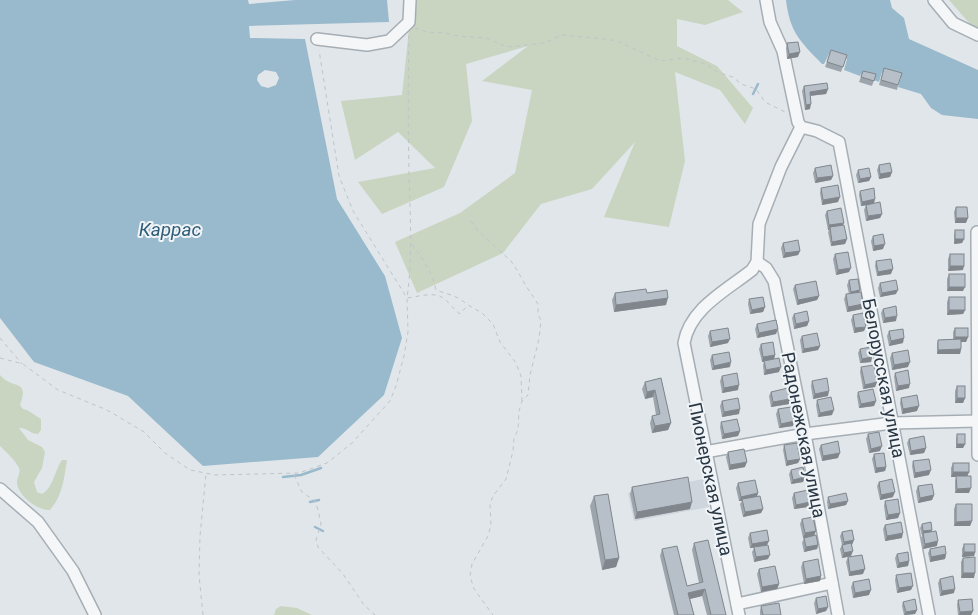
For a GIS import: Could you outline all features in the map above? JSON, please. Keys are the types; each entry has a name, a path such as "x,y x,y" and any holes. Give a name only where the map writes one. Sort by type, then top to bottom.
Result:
{"street":[{"path":"318,39 366,45 389,41 409,24 410,0"},
{"path":"757,262 759,224 781,167 801,127 796,116 783,51 770,22 766,0"},
{"path":"934,0 953,23 978,35"},
{"name":"Белорусская улица","path":"801,127 817,130 839,142 928,615"},
{"path":"977,232 978,455"},
{"name":"Пионерская улица","path":"738,610 684,343 686,333 692,322 704,308 752,270 757,262"},
{"name":"Радонежская улица","path":"757,262 766,268 774,281 805,434 838,615"},
{"path":"705,452 805,434 892,423 978,421"},
{"path":"0,489 38,522 73,571 95,615"},
{"path":"738,610 832,583"}],"path":[{"path":"409,24 419,30 486,38 504,46 512,47 544,42 562,34 617,41 660,61 683,58 706,64 719,73 733,77 741,84 756,88 765,102 788,113"},
{"path":"0,338 23,364 58,390 107,410 144,432 165,453 190,470 214,475 298,474 327,463 352,443 390,401 404,356 408,332 407,298 412,244 408,122 409,24"},
{"path":"318,39 339,176 353,211 407,298"},
{"path":"471,221 479,232 511,261 538,304 538,315 541,320 539,339 530,375 528,395 522,402"},
{"path":"412,244 432,275 436,290 465,301 468,306 482,313 493,324 500,342 516,364 521,376 522,402 518,430 514,438 513,451 506,479 493,496 490,504 490,530 483,547 472,564 470,576 474,589 493,615"},
{"path":"407,298 431,295 442,297 451,308 460,314 468,306"},
{"path":"0,358 23,364"},
{"path":"203,615 199,575 206,473"},
{"path":"293,474 302,492 314,501 318,510 321,524 316,540 318,547 343,574 364,605 375,615"}],"shaded area":[{"path":"704,479 709,507 634,521 628,493"}],"green space":[{"path":"728,0 743,12 705,25 677,19 677,46 717,66 753,108 745,124 720,90 675,72 685,161 669,227 604,217 635,142 592,189 541,204 503,253 417,293 395,242 460,213 515,173 532,90 482,81 528,46 466,64 472,121 444,187 382,214 358,182 435,168 398,132 355,160 341,101 402,95 412,1"},
{"path":"949,0 978,0 978,32 977,32"},
{"path":"0,375 21,388 23,397 20,405 23,409 41,419 41,430 38,434 19,428 28,440 42,447 45,452 42,468 34,482 37,492 42,494 49,488 62,460 67,460 64,480 58,498 50,510 34,505 20,492 17,482 19,468 0,446"},
{"path":"281,606 297,608 312,615 274,615 276,609"}],"water":[{"name":"Каррас","path":"0,0 248,0 249,4 295,0 387,0 389,22 249,26 250,38 305,39 337,199 385,276 402,338 384,395 318,457 203,466 128,396 34,362 0,318","holes":["265,70 276,72 279,78 276,85 268,88 261,86 257,80 258,75"]},
{"path":"786,0 890,0 892,8 904,18 909,39 978,70 978,119 942,115 931,108 921,94 898,87 901,77 882,72 879,82 874,80 875,77 861,74 860,76 844,70 847,59 829,54 824,64 822,64 793,29"}],"building":[{"path":"798,42 800,52 789,54 787,43"},
{"path":"831,50 847,55 843,67 827,62"},
{"path":"884,68 902,73 898,85 881,80"},
{"path":"863,71 876,74 874,81 861,77"},
{"path":"827,83 828,89 810,92 811,104 806,105 804,86"},
{"path":"890,163 892,172 880,174 879,165"},
{"path":"831,165 833,176 817,178 815,168"},
{"path":"869,168 871,177 860,179 858,170"},
{"path":"838,185 840,197 823,200 821,188"},
{"path":"874,188 875,199 862,202 860,191"},
{"path":"880,202 882,214 868,216 866,205"},
{"path":"956,207 967,207 968,218 956,218"},
{"path":"841,208 844,223 829,225 827,211"},
{"path":"844,225 847,239 832,242 830,227"},
{"path":"955,230 964,230 964,239 955,239"},
{"path":"883,234 885,244 874,246 873,236"},
{"path":"798,240 800,251 785,253 783,243"},
{"path":"848,252 851,268 838,270 835,254"},
{"path":"950,254 964,254 964,266 950,266"},
{"path":"891,259 893,269 878,272 876,261"},
{"path":"949,274 965,274 965,287 949,287"},
{"path":"858,279 860,290 851,292 849,280"},
{"path":"896,280 898,290 882,293 880,283"},
{"path":"816,281 819,296 798,300 795,285"},
{"path":"646,289 647,293 667,290 668,298 616,305 615,293"},
{"path":"861,292 863,304 848,307 846,294"},
{"path":"763,297 765,307 752,310 749,299"},
{"path":"949,297 965,297 965,310 949,310"},
{"path":"896,306 897,316 885,318 883,309"},
{"path":"807,311 809,321 796,324 794,314"},
{"path":"863,313 866,327 855,328 853,315"},
{"path":"776,320 778,329 759,333 757,324"},
{"path":"728,328 730,339 712,342 710,331"},
{"path":"955,328 968,328 968,337 955,337"},
{"path":"903,329 904,338 891,341 889,331"},
{"path":"817,333 820,346 804,349 802,336"},
{"path":"961,339 961,349 938,350 938,340"},
{"path":"773,342 775,355 763,357 761,344"},
{"path":"871,347 872,357 862,359 860,349"},
{"path":"908,350 910,362 894,365 892,353"},
{"path":"729,352 731,362 714,366 712,355"},
{"path":"779,358 781,367 766,370 764,361"},
{"path":"874,365 877,382 865,385 861,367"},
{"path":"908,370 910,384 898,386 895,373"},
{"path":"737,373 739,385 724,388 722,376"},
{"path":"661,378 671,423 655,426 652,416 660,414 655,390 647,392 645,382"},
{"path":"827,378 829,391 815,394 812,381"},
{"path":"957,386 965,386 965,398 957,398"},
{"path":"788,388 790,399 773,402 771,392"},
{"path":"873,389 876,401 861,404 858,392"},
{"path":"917,395 919,406 903,409 901,398"},
{"path":"831,397 834,410 820,413 817,400"},
{"path":"738,398 740,409 724,412 722,401"},
{"path":"791,407 794,421 781,424 778,409"},
{"path":"737,419 740,431 724,434 721,422"},
{"path":"879,432 882,446 871,449 868,434"},
{"path":"957,434 965,434 965,444 957,444"},
{"path":"924,436 926,448 911,451 909,439"},
{"path":"838,441 840,453 823,456 821,445"},
{"path":"797,443 800,459 787,461 784,445"},
{"path":"744,449 747,462 730,465 728,452"},
{"path":"884,453 886,467 876,468 874,454"},
{"path":"929,459 931,470 915,473 913,461"},
{"path":"953,463 969,463 969,472 953,472"},
{"path":"803,467 805,477 793,480 791,470"},
{"path":"956,476 971,476 971,488 957,489"},
{"path":"688,477 692,502 637,512 632,487"},
{"path":"892,479 895,492 881,495 879,482"},
{"path":"755,480 758,493 741,497 738,483"},
{"path":"932,484 934,495 920,498 918,486"},
{"path":"808,490 810,502 796,505 794,493"},
{"path":"846,493 848,501 830,504 828,497"},
{"path":"608,494 619,558 605,560 594,496"},
{"path":"760,496 763,509 745,512 742,499"},
{"path":"898,499 900,513 888,515 885,501"},
{"path":"956,504 972,504 972,521 956,522"},
{"path":"813,517 816,531 805,533 802,519"},
{"path":"901,522 903,533 887,536 885,525"},
{"path":"931,522 932,530 923,531 922,524"},
{"path":"767,530 769,541 752,544 750,533"},
{"path":"852,530 854,540 844,542 842,532"},
{"path":"936,531 938,541 925,544 923,533"},
{"path":"816,535 818,545 806,547 804,538"},
{"path":"708,540 726,615 711,615 705,589 688,593 694,615 678,615 662,549 677,546 687,586 703,582 694,543"},
{"path":"851,543 853,551 844,553 842,545"},
{"path":"964,544 975,544 975,552 964,552"},
{"path":"768,545 770,555 756,557 754,547"},
{"path":"945,546 946,554 931,557 930,549"},
{"path":"908,552 909,561 899,563 897,554"},
{"path":"862,555 865,569 850,572 848,557"},
{"path":"975,557 975,573 963,573 963,558"},
{"path":"818,559 821,576 806,579 803,562"},
{"path":"775,566 779,584 762,587 759,569"},
{"path":"911,573 913,586 899,588 896,575"},
{"path":"953,576 955,589 942,591 940,579"},
{"path":"869,579 871,590 855,593 853,582"},
{"path":"826,596 828,607 818,609 816,598"},
{"path":"915,599 917,610 906,612 903,602"},
{"path":"972,599 973,611 960,612 958,600"},
{"path":"779,603 781,615 763,615 761,606"}],"waterway":[{"path":"753,94 758,84"},
{"path":"283,477 301,475 321,468"},
{"path":"310,502 319,500"},
{"path":"315,527 323,531"}]}
